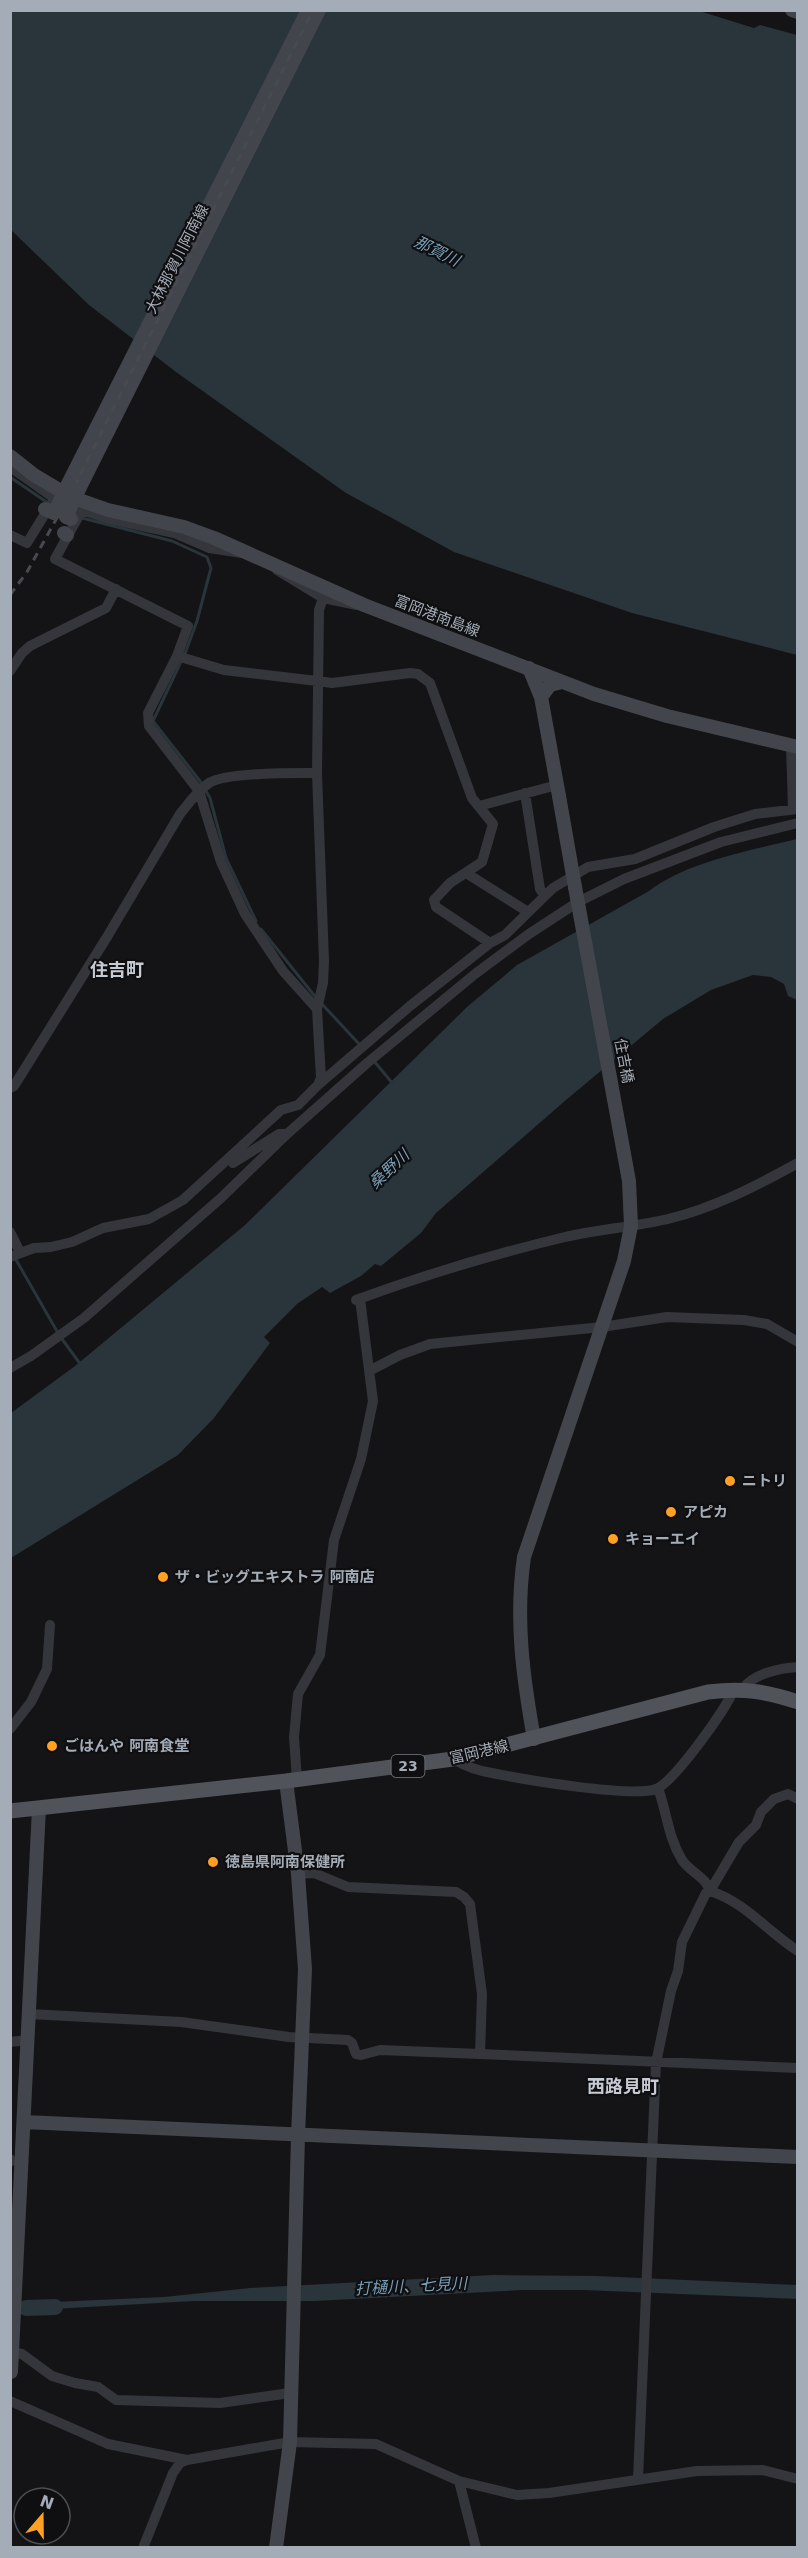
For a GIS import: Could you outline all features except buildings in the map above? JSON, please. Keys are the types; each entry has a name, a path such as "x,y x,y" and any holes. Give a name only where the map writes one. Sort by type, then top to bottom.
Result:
{"main road":[{"name":"富岡港線","path":"10,1811 292,1781 453,1759 708,1692 739,1689 798,1702"}],"street":[{"name":"大林那賀川阿南線","path":"77,516 66,517 80,476 308,10"},
{"name":"大林那賀川阿南線","path":"48,507 54,513 80,476 319,10"},
{"path":"792,10 798,12"},
{"path":"10,456 34,475 80,476"},
{"path":"10,467 48,507 77,516 106,518 174,533 210,549 245,554"},
{"name":"富岡港南島線","path":"80,476 108,510 184,527 364,605 562,682 667,716 794,746"},
{"path":"10,535 27,543 48,507"},
{"path":"77,516 65,534 56,559 188,626 181,658 148,713 147,720 203,788 221,862 240,905 283,971 318,1003"},
{"path":"271,565 291,580 323,598 364,605"},
{"path":"10,671 30,646 106,608 116,589"},
{"path":"318,1085 321,1067 318,1003 324,961 317,773 317,681 319,610 323,598"},
{"path":"181,658 224,670 317,681 351,681 410,673 430,682 472,798 493,824 482,862 436,895 434,900 436,907 490,944"},
{"name":"住吉橋","path":"529,668 541,697 630,1181 631,1223 624,1261 524,1557 519,1602 520,1653 534,1739"},
{"path":"541,697 550,685 562,682"},
{"path":"10,1233 15,1255 72,1242 103,1228 149,1219 183,1200 281,1110 298,1105 369,1041 490,944 505,935 552,888 588,867 635,859 714,827 756,814 795,809 794,746"},
{"path":"10,1088 14,1086 67,1003 180,814 203,788 215,780 281,772 317,773"},
{"path":"479,806 525,792 558,790"},
{"path":"525,792 540,889 545,896"},
{"path":"10,1368 66,1332 135,1275 366,1064 475,974 578,906 624,879 721,842 798,823"},
{"path":"466,873 528,912"},
{"path":"214,1172 225,1169 241,1156 279,1134 287,1134"},
{"path":"276,2547 290,2442 297,2136 305,1969 292,1781 294,1737 298,1694 320,1655 334,1539 361,1459 373,1401 358,1299 425,1275 529,1246 631,1223 669,1219 718,1203 798,1163"},
{"path":"369,1371 400,1355 430,1344 602,1327 667,1317 744,1320 767,1324 798,1342"},
{"path":"10,1729 32,1702 47,1669 50,1625"},
{"path":"453,1759 464,1765 491,1773 556,1783 646,1792 658,1788 688,1758 739,1689 749,1680 787,1667 798,1667"},
{"path":"658,1788 665,1808 666,1824 681,1858 687,1867 708,1883 710,1891"},
{"path":"638,2479 656,2063 671,1991 678,1971 682,1942 706,1893 710,1891 739,1842 756,1825 761,1812 774,1799 788,1794 798,1799"},
{"path":"11,2372 14,2161 24,2122 39,1808"},
{"path":"298,1874 314,1874 348,1887 456,1892 464,1897 470,1904 482,1994 480,2054"},
{"path":"710,1891 719,1894 763,1922 798,1951"},
{"path":"29,2014 181,2022 303,2038 348,2040 352,2043 356,2054 361,2055 380,2050 798,2068"},
{"path":"10,2042 28,2040"},
{"path":"24,2122 798,2157"},
{"path":"12,2352 22,2354 52,2376 98,2387 116,2400 220,2403 290,2393"},
{"path":"10,2402 108,2444 187,2460"},
{"path":"143,2547 173,2473 180,2463 290,2442 376,2444 459,2481 517,2495 549,2493 697,2471 763,2470 798,2479"},
{"path":"459,2481 476,2547"}],"water":[{"name":"那賀川","path":"696,10 754,28 760,25 797,35 797,655 632,613 454,552 346,493 176,372 89,305 11,230 10,11"},
{"name":"桑野川","path":"797,839 797,1000 788,996 784,984 771,977 753,975 711,990 663,1019 436,1213 421,1233 381,1266 375,1264 361,1276 330,1293 322,1287 297,1304 264,1337 270,1343 214,1418 178,1455 11,1558 11,1413 75,1366 245,1225 467,1007 517,965 681,872 720,858"},
{"path":"493,2275 596,2276 798,2285 797,2299 584,2290 522,2290 315,2301 194,2301 35,2310 31,2306 31,2303 164,2297 250,2288"}],"waterway":[{"path":"10,477 48,503"},
{"path":"82,518 172,541 207,557 211,568 197,621 186,651 153,721 200,781 210,798 226,858 256,921"},
{"path":"261,929 317,999"},
{"path":"322,1004 360,1045"},
{"path":"374,1061 393,1084"},
{"path":"15,1258 58,1333"},
{"path":"62,1339 81,1365"},
{"name":"打樋川、七見川","path":"26,2308 55,2307"}],"railway":[{"path":"10,595 27,572 74,487 313,10"}],"place":[{"name":"ニトリ","path":"730,1481"},
{"name":"アピカ","path":"671,1512"},
{"name":"キョーエイ","path":"613,1539"},
{"name":"ザ・ビッグエキストラ 阿南店","path":"163,1577"},
{"name":"ごはんや 阿南食堂","path":"52,1746"},
{"name":"徳島県阿南保健所","path":"213,1862"}],"district":[{"name":"住吉町","path":"117,969"},
{"name":"西路見町","path":"623,2086"}]}
